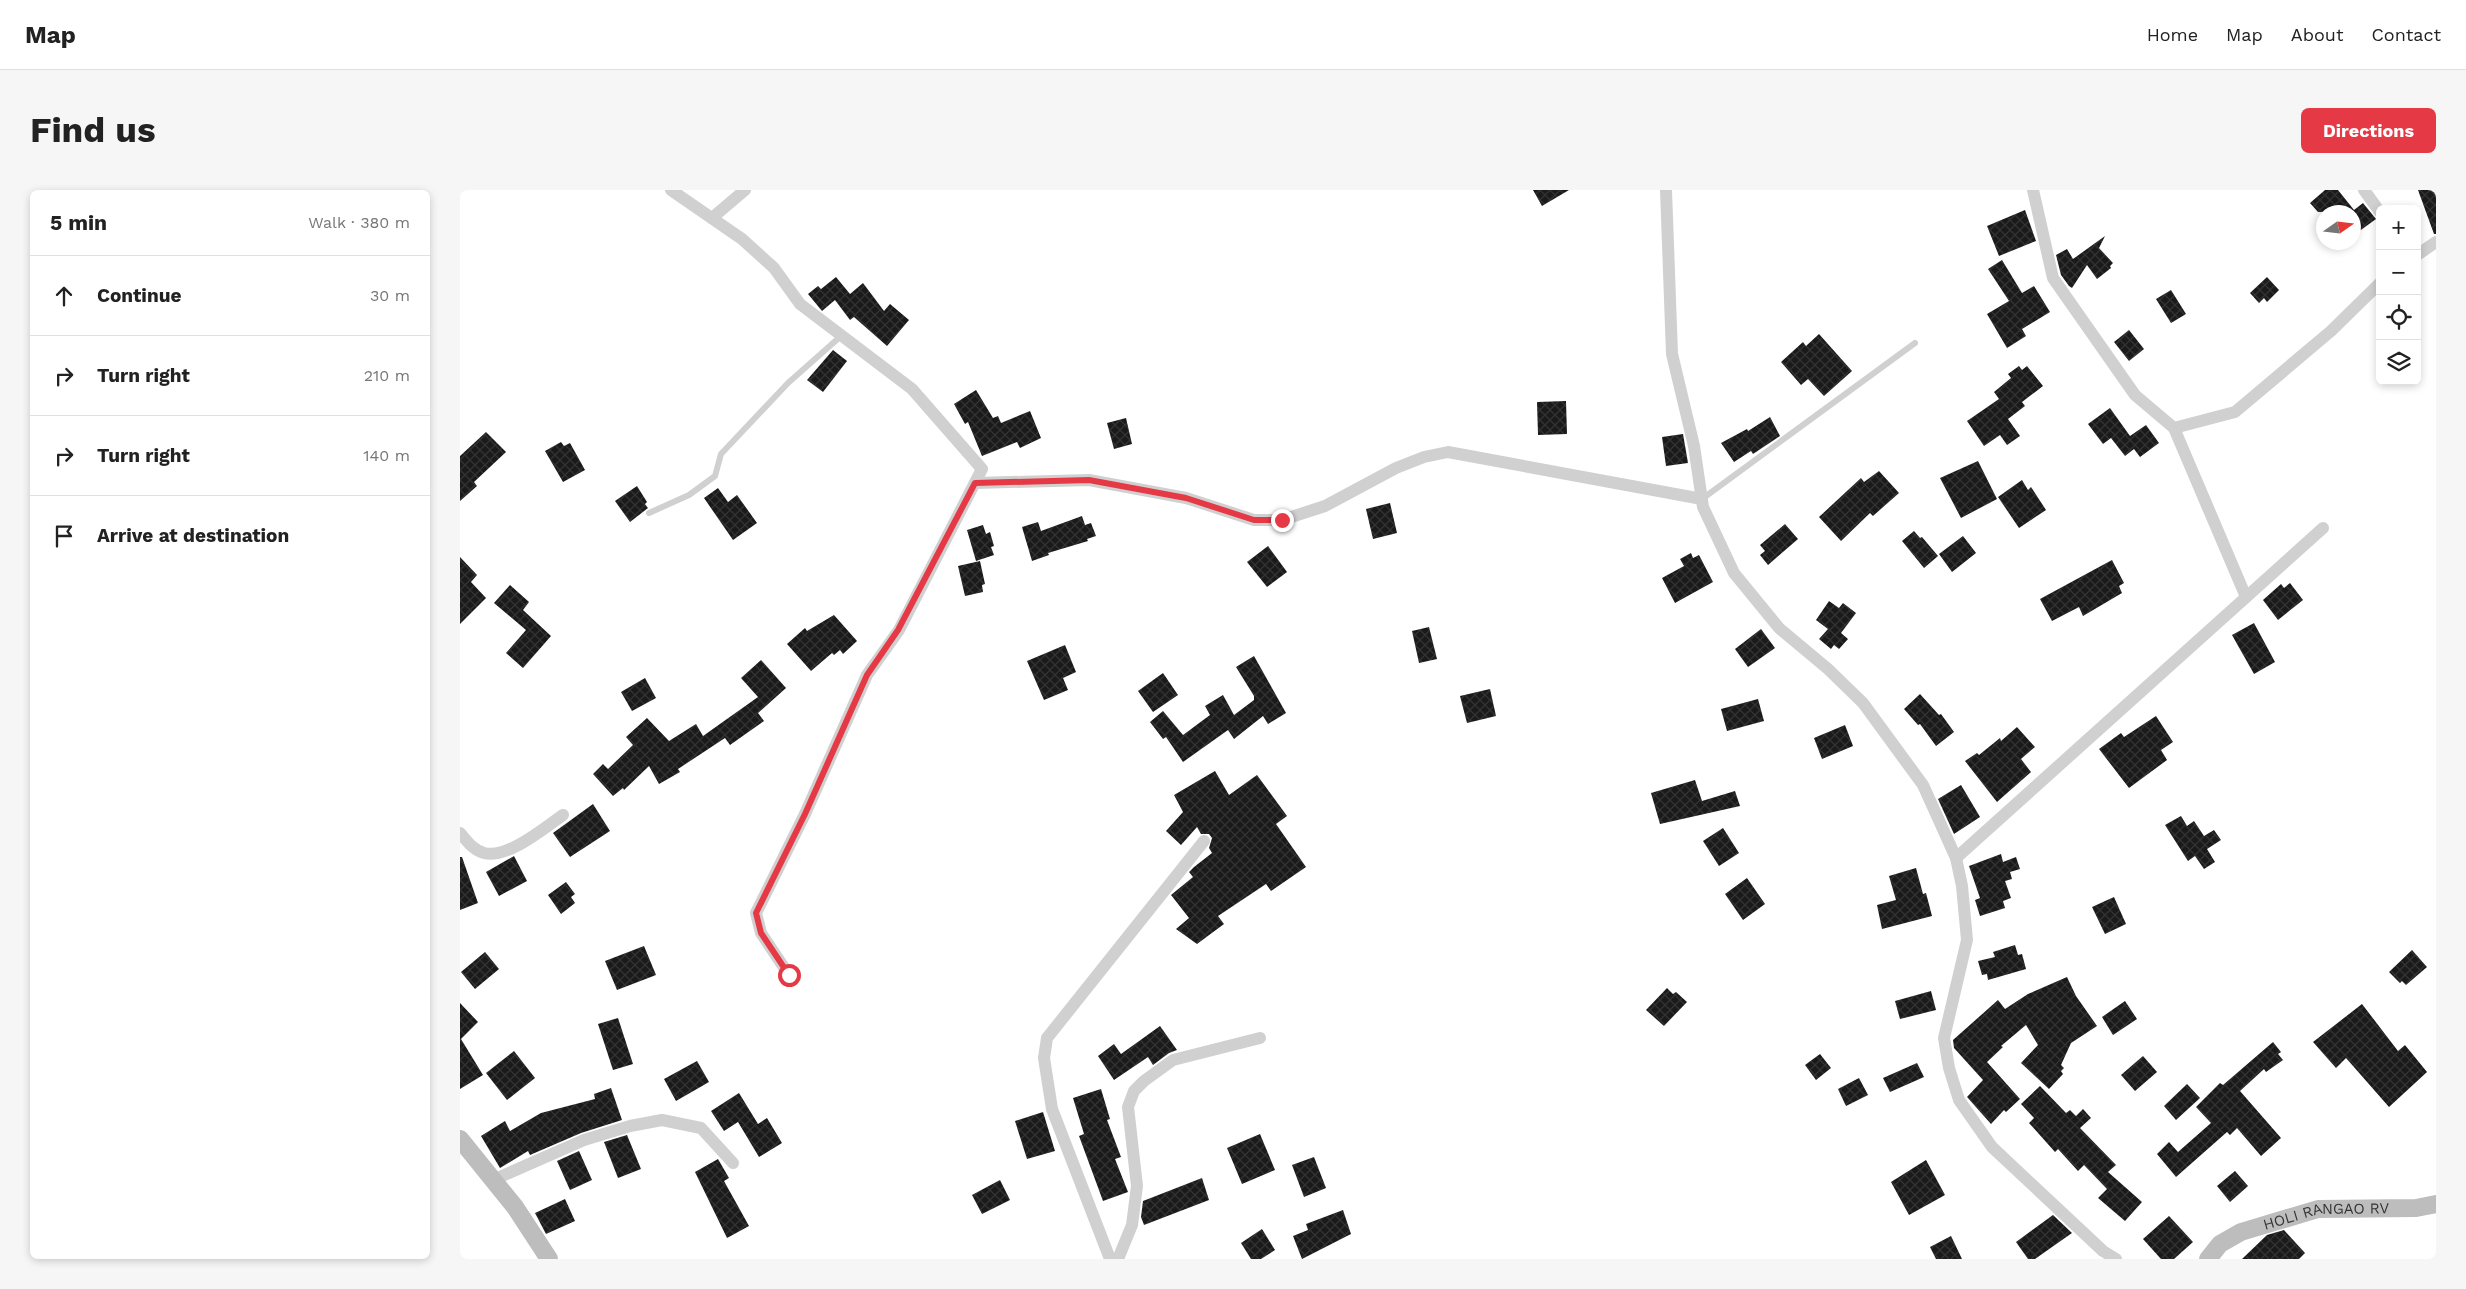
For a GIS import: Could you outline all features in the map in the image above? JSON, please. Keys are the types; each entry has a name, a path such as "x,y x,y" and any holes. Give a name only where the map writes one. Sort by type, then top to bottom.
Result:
{"street":[{"path":"671,190 742,239 774,268 800,304 912,389 982,469 898,630 867,675 805,814 756,913 761,933 789,975"},
{"path":"712,218 745,190"},
{"path":"1666,190 1672,354 1694,446 1703,507 1734,573 1778,628 1828,669 1863,703 1924,785 1956,858 1962,886 1967,940 1944,1038 1949,1068 1959,1100 1992,1147 2103,1251 2116,1259"},
{"path":"2033,190 2053,278 2135,395 2174,428 2246,597"},
{"path":"2364,190 2376,206"},
{"path":"2421,252 2436,242"},
{"path":"2174,428 2235,412 2331,331 2376,287"},
{"path":"975,483 1089,480 1186,498 1254,520 1282,520 1325,506 1396,468 1424,457 1448,452 1702,499"},
{"path":"1956,858 2323,528"},
{"path":"460,833 471,846 483,853 492,854 509,851 563,815"},
{"path":"1110,1259 1052,1109 1044,1058 1047,1038 1204,841"},
{"path":"1118,1259 1132,1225 1137,1186 1128,1107 1134,1091 1144,1080 1173,1060 1260,1038"},
{"path":"494,1180 584,1140 630,1126 662,1120 701,1128 733,1163"},
{"path":"460,1139 494,1180 549,1259"},
{"name":"HOLI RANGAO RV","path":"2208,1259 2220,1244 2241,1232 2318,1209 2416,1208 2436,1204"}],"lane":[{"path":"649,514 689,495 715,476 721,454 788,383 841,336"},
{"path":"1702,499 1915,343"}],"building":[{"path":"1533,190 1569,190 1542,206"},
{"path":"2325,190 2338,190 2350,205 2316,205 2316,210 2310,203"},
{"path":"2418,190 2436,190 2436,234 2434,234"},
{"path":"2363,203 2376,219 2361,230 2360,205"},
{"path":"2025,210 2036,241 1999,256 1987,226"},
{"path":"2105,236 2099,248 2113,263 2110,266 2111,268 2097,279 2087,265 2072,288 2069,286 2061,275 2056,255 2067,249 2073,259"},
{"path":"2002,260 2022,293 2034,286 2050,312 2022,329 2026,336 2007,348 1987,314 2009,301 1988,269"},
{"path":"836,277 850,294 863,283 884,311 890,304 909,320 887,346 854,317 850,320 835,300 822,311 808,294 818,286 821,289"},
{"path":"2267,277 2279,290 2267,302 2264,298 2259,303 2250,293"},
{"path":"2171,290 2186,314 2171,323 2156,299"},
{"path":"2129,330 2144,349 2129,361 2114,342"},
{"path":"1819,334 1852,371 1824,396 1808,379 1801,385 1781,362 1803,342 1806,346"},
{"path":"833,350 847,361 823,392 807,380"},
{"path":"2019,366 2022,370 2027,366 2043,386 2022,402 2025,406 2008,419 2020,436 2007,445 2000,435 1984,446 1967,421 1999,399 1994,392 2011,378 2008,374"},
{"path":"976,390 993,418 998,416 1001,423 1030,411 1041,438 1020,448 1017,442 982,456 968,422 965,424 954,404"},
{"path":"1566,401 1567,434 1538,435 1537,402"},
{"path":"2110,408 2130,436 2146,425 2159,443 2140,457 2134,449 2125,456 2111,438 2103,444 2088,424"},
{"path":"1770,417 1780,436 1753,454 1751,451 1734,462 1721,443 1747,429 1748,431"},
{"path":"1126,418 1132,444 1114,449 1107,423"},
{"path":"486,432 506,452 474,482 477,486 460,501 460,456"},
{"path":"1683,434 1688,463 1666,466 1662,437"},
{"path":"561,442 564,446 570,443 585,470 563,482 545,451"},
{"path":"1978,461 1997,499 1961,518 1940,478"},
{"path":"1879,471 1899,493 1873,516 1870,513 1841,541 1819,517 1861,478 1864,482"},
{"path":"2022,480 2028,490 2031,487 2046,510 2019,528 1998,497"},
{"path":"637,486 647,502 645,504 648,508 630,522 615,501"},
{"path":"718,488 728,502 737,495 757,523 733,540 704,498"},
{"path":"1390,503 1397,533 1373,539 1366,509"},
{"path":"1082,516 1085,525 1091,523 1096,536 1087,539 1088,541 1048,553 1049,555 1032,561 1022,527 1038,522 1041,531"},
{"path":"1785,524 1798,539 1768,565 1760,555 1765,551 1760,545"},
{"path":"983,525 986,534 990,532 994,546 991,547 994,555 976,561 967,530"},
{"path":"1914,531 1920,538 1922,537 1938,556 1924,568 1902,541"},
{"path":"1963,536 1976,553 1952,572 1939,554"},
{"path":"1268,546 1287,572 1267,587 1247,562"},
{"path":"1691,553 1693,558 1699,555 1713,582 1675,603 1662,578 1684,566 1680,559"},
{"path":"460,557 477,575 471,582 486,598 460,624"},
{"path":"2112,560 2124,583 2119,586 2122,593 2083,616 2079,607 2052,621 2040,599"},
{"path":"980,561 985,584 982,585 983,592 965,596 958,566"},
{"path":"2290,583 2303,600 2278,620 2263,600 2281,584 2284,588"},
{"path":"510,585 529,602 523,610 551,636 523,668 506,653 526,630 494,603"},
{"path":"1829,601 1839,608 1843,603 1856,613 1841,633 1848,639 1839,649 1834,645 1831,649 1819,639 1828,629 1816,620"},
{"path":"834,615 857,641 843,654 840,650 834,655 832,653 811,671 787,644 805,628 807,631"},
{"path":"2254,623 2275,662 2254,674 2232,635"},
{"path":"1429,627 1437,659 1419,663 1412,631"},
{"path":"1761,629 1775,648 1748,667 1735,649"},
{"path":"1065,645 1076,672 1063,678 1068,690 1044,700 1027,661"},
{"path":"1254,656 1286,713 1268,724 1263,716 1234,739 1228,730 1183,762 1166,737 1163,739 1150,722 1163,711 1183,735 1210,715 1205,706 1223,695 1234,715 1254,700 1254,696 1236,667"},
{"path":"761,660 786,688 758,713 764,721 730,745 725,738 678,769 680,772 659,784 649,766 624,790 623,788 613,796 593,774 603,764 608,769 633,745 626,737 647,718 669,741 696,724 703,736 758,697 741,678"},
{"path":"1163,673 1178,695 1153,712 1138,691"},
{"path":"645,678 656,698 632,711 621,692"},
{"path":"1490,689 1496,716 1467,723 1460,696"},
{"path":"1920,694 1939,715 1941,714 1954,732 1936,746 1920,724 1918,725 1904,709"},
{"path":"1758,699 1764,721 1727,731 1721,709"},
{"path":"2156,716 2173,742 2161,750 2167,760 2129,788 2099,749 2121,733 2124,737"},
{"path":"1845,725 1853,746 1822,759 1814,738"},
{"path":"2017,727 2035,747 2021,759 2031,772 1997,802 1965,761 1977,753 1979,755 2000,738 2001,741"},
{"path":"1215,771 1229,795 1257,775 1287,816 1276,824 1306,867 1271,891 1266,884 1218,916 1224,924 1197,944 1176,929 1189,918 1171,895 1193,877 1189,872 1212,853 1209,848 1212,838 1209,834 1201,834 1197,827 1181,845 1166,831 1183,812 1174,795"},
{"path":"1695,780 1702,801 1735,791 1740,806 1660,824 1651,793"},
{"path":"1961,785 1980,817 1954,834 1938,799"},
{"path":"593,804 610,831 570,857 553,833"},
{"path":"2181,816 2187,826 2194,821 2204,836 2214,830 2221,840 2207,849 2215,862 2204,869 2195,856 2188,861 2165,825"},
{"path":"1723,828 1739,853 1719,866 1703,841"},
{"path":"2001,854 2003,862 2016,857 2020,869 2010,872 2012,879 2005,881 2011,898 2003,901 2005,908 1980,916 1975,900 1980,898 1969,866"},
{"path":"514,856 527,881 499,896 486,872"},
{"path":"460,857 462,857 478,903 460,910"},
{"path":"1916,868 1923,894 1926,893 1932,916 1882,929 1877,905 1896,900 1889,876"},
{"path":"1747,878 1765,904 1743,920 1725,894"},
{"path":"566,882 575,894 571,897 575,903 561,914 548,895"},
{"path":"2114,897 2126,924 2105,934 2092,907"},
{"path":"2015,945 2018,955 2022,954 2026,969 1988,980 1987,974 1982,975 1978,961 1995,957 1993,952"},
{"path":"644,946 656,975 617,990 605,961"},
{"path":"2412,950 2427,967 2406,985 2402,981 2400,983 2389,972"},
{"path":"485,952 499,969 475,989 461,972"},
{"path":"2067,977 2076,996 2097,1026 2071,1043 2061,1065 2064,1068 2061,1071 2063,1074 2049,1089 2021,1063 2038,1045 2026,1025 2001,1046 2003,1047 1987,1062 2020,1099 2006,1112 2004,1110 1991,1124 1967,1097 1983,1080 1954,1048 1953,1040 1998,1000 2005,1009 2028,994"},
{"path":"1667,988 1673,994 1676,992 1687,1002 1664,1026 1646,1010"},
{"path":"1931,991 1936,1010 1900,1019 1895,1001"},
{"path":"2125,1001 2137,1019 2113,1035 2102,1017"},
{"path":"460,1003 478,1022 461,1039 483,1075 460,1089"},
{"path":"2362,1004 2398,1051 2405,1045 2427,1072 2389,1107 2346,1058 2336,1068 2313,1042"},
{"path":"618,1018 633,1064 613,1070 598,1024"},
{"path":"1160,1026 1177,1050 1169,1053 1153,1065 1148,1057 1114,1080 1098,1056 1114,1044 1121,1054"},
{"path":"2273,1042 2281,1052 2278,1054 2283,1060 2266,1072 2264,1069 2240,1091 2281,1138 2261,1156 2237,1128 2230,1135 2227,1132 2176,1177 2157,1154 2169,1142 2178,1152 2211,1123 2196,1107 2220,1083 2223,1085"},
{"path":"514,1051 535,1078 507,1100 486,1073"},
{"path":"1820,1054 1831,1068 1816,1080 1805,1065"},
{"path":"2143,1056 2157,1072 2135,1091 2121,1075"},
{"path":"697,1061 709,1082 676,1101 664,1079"},
{"path":"1917,1063 1924,1077 1890,1092 1883,1078"},
{"path":"1859,1078 1868,1095 1846,1106 1838,1089"},
{"path":"2187,1084 2200,1098 2176,1120 2164,1106"},
{"path":"2040,1086 2066,1113 2070,1110 2076,1116 2083,1109 2091,1118 2080,1128 2116,1165 2108,1172 2142,1202 2125,1221 2098,1198 2107,1189 2084,1165 2078,1171 2058,1149 2055,1152 2029,1123 2034,1118 2021,1104"},
{"path":"611,1088 622,1120 581,1133 530,1155 528,1151 500,1168 481,1136 505,1121 510,1131 541,1113 595,1099 594,1094"},
{"path":"1101,1089 1110,1119 1107,1120 1121,1157 1115,1159 1128,1192 1103,1201 1079,1136 1084,1134 1073,1098"},
{"path":"739,1093 758,1124 767,1118 782,1143 759,1157 738,1122 724,1131 711,1111"},
{"path":"1043,1112 1055,1151 1027,1159 1015,1121"},
{"path":"1260,1134 1275,1170 1242,1184 1227,1148"},
{"path":"627,1135 641,1169 618,1178 604,1142"},
{"path":"579,1151 592,1180 570,1190 557,1161"},
{"path":"1314,1157 1326,1188 1304,1197 1292,1165"},
{"path":"718,1159 729,1178 724,1181 749,1226 727,1238 695,1172"},
{"path":"1926,1160 1945,1195 1909,1215 1891,1182"},
{"path":"2235,1171 2248,1186 2230,1202 2217,1186"},
{"path":"1202,1178 1209,1200 1144,1225 1141,1217 1143,1201"},
{"path":"1000,1180 1010,1200 982,1214 972,1195"},
{"path":"565,1199 575,1221 546,1234 535,1213"},
{"path":"1343,1210 1351,1234 1302,1259 1293,1236 1308,1230 1306,1224"},
{"path":"2053,1215 2072,1233 2035,1259 2028,1259 2016,1242"},
{"path":"2169,1216 2193,1242 2174,1259 2161,1259 2143,1239"},
{"path":"1262,1229 1275,1250 1261,1259 1251,1259 1241,1243"},
{"path":"2284,1230 2305,1253 2299,1259 2242,1259 2267,1235"},
{"path":"1951,1236 1962,1259 1936,1259 1930,1247"}],"route":[{"path":"789,975 761,933 756,913 805,814 867,675 898,630 975,483 1089,480 1186,498 1254,520 1282,520"}]}
